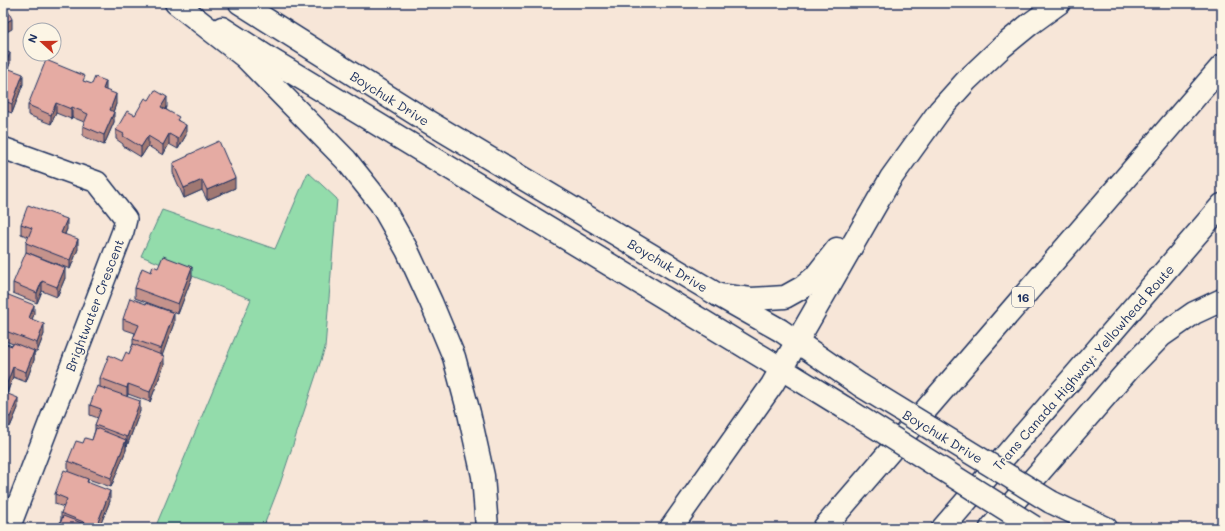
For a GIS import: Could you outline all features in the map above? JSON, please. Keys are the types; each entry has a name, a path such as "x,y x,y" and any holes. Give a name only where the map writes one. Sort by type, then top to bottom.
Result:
{"main road":[{"path":"176,3 245,57 346,160 381,204 407,250 454,357 469,413 483,476 486,528"},
{"path":"184,3 270,59 760,355 1034,528"},
{"name":"Boychuk Drive","path":"240,3 427,121 780,330 860,385 1095,528"},
{"path":"718,294 751,299 785,297 815,277 891,178 940,110 1002,47 1059,3"},
{"name":"16","path":"824,528 1222,66"},
{"path":"671,528 772,385 891,178"},
{"name":"Trans Canada Highway: Yellowhead Route","path":"943,528 1222,205"},
{"path":"991,528 1129,369 1161,336 1194,312 1222,300"},
{"path":"1051,502 1106,528"}],"street":[{"name":"Brightwater Crescent","path":"3,148 97,182 126,219 123,231 9,528"}],"green space":[{"path":"308,172 337,199 325,348 280,484 263,528 155,528 251,299 141,256 162,210 275,249"}],"building":[{"path":"3,3 12,19 3,24"},
{"path":"3,50 10,53 4,67 23,74 12,104 3,100"},
{"path":"45,62 51,62 85,76 83,81 92,84 95,77 106,81 103,89 116,94 110,110 114,112 104,135 83,126 88,114 72,107 71,109 56,103 51,115 28,105"},
{"path":"155,90 167,97 161,107 179,117 177,120 186,125 178,139 169,134 163,145 148,136 141,147 116,130 127,111 135,115 145,98 149,100"},
{"path":"219,141 235,178 207,190 202,180 184,188 173,163"},
{"path":"28,205 67,219 61,233 78,239 70,260 26,243 32,228 21,224"},
{"path":"26,252 65,268 57,287 42,281 37,293 13,283"},
{"path":"163,256 192,267 178,304 135,288 142,268 151,272 153,266 158,268"},
{"path":"6,294 34,305 29,318 44,324 37,343 3,330 3,302"},
{"path":"130,298 174,313 161,349 133,339 139,325 123,319"},
{"path":"3,343 12,346 14,343 34,351 26,372 13,367 7,383 3,382"},
{"path":"133,344 164,356 150,392 128,384 127,388 100,378 109,355 122,361 126,352 129,354"},
{"path":"97,386 140,401 127,437 95,425 101,409 90,405"},
{"path":"3,392 18,398 10,417 3,414"},
{"path":"96,428 126,440 111,478 68,461 76,441 83,443 85,438 92,440"},
{"path":"64,470 88,479 87,482 110,491 96,527 61,513 67,499 55,494"},
{"path":"63,516 92,528 52,528 54,525 59,527"}]}
